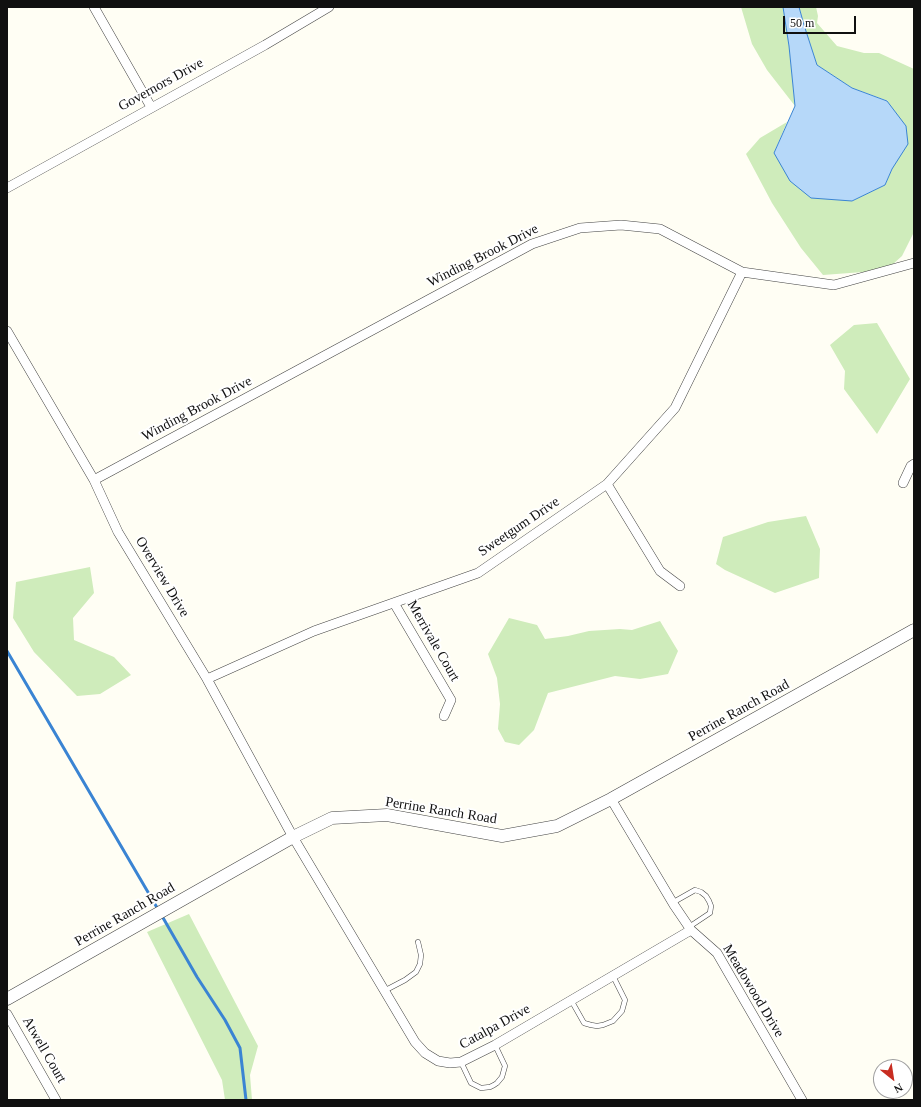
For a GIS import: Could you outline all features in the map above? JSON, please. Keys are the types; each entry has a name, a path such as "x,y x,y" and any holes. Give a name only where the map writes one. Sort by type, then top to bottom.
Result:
{"street":[{"path":"94,7 151,107"},
{"name":"Governors Drive","path":"7,188 265,45 329,7"},
{"name":"Winding Brook Drive","path":"94,480 532,244 580,228 621,224 660,229 742,272 834,285 914,263"},
{"name":"Sweetgum Drive","path":"207,679 314,631 478,573 607,484 675,408 742,272"},
{"name":"Overview Drive","path":"7,331 94,480 118,532 207,679 293,837"},
{"path":"903,483 911,466 914,464"},
{"path":"607,484 660,571 680,586"},
{"name":"Merrivale Court","path":"394,603 451,700 444,716"},
{"name":"Perrine Ranch Road","path":"7,999 293,837 332,818 387,815 502,836 557,826 611,799 914,630"},
{"name":"Meadowood Drive","path":"611,799 672,903 690,929 717,953 802,1100"},
{"name":"Catalpa Drive","path":"293,837 415,1042 425,1053 438,1061 450,1063 461,1062 495,1045 690,929"},
{"name":"Atwell Court","path":"7,1014 56,1100"}],"lane":[{"path":"672,903 694,890 701,892 706,896 711,906 710,912 690,929"},
{"path":"384,991 406,980 416,972 420,964 421,955 418,942"},
{"path":"571,1000 584,1023 591,1026 597,1026 613,1021 622,1011 625,1000 613,976"},
{"path":"461,1062 471,1083 480,1088 490,1087 498,1083 502,1077 505,1066 495,1045"}],"green space":[{"path":"741,7 783,7 789,46 795,106 767,70 752,44"},
{"path":"799,7 816,7 818,16 817,23 837,46 864,53 879,53 914,69 914,232 902,256 883,273 863,272 823,275 801,248 772,203 746,154 760,138 787,122 774,153 852,201 885,185 892,169 888,101 852,88 817,65"},
{"path":"877,323 910,379 877,434 844,389 845,371 830,345 854,325"},
{"path":"806,516 820,549 819,578 775,593 725,570 716,564 723,537 768,522"},
{"path":"90,567 94,593 73,618 74,640 114,657 131,675 100,694 77,696 34,652 13,618 16,582"},
{"path":"509,618 537,625 545,639 589,631 620,629 632,630 660,621 678,651 668,674 640,679 615,676 548,693 534,730 519,745 505,742 498,729 500,704 497,678 488,654"},
{"path":"189,914 258,1046 250,1075 252,1100 225,1100 222,1080 147,932"}],"water":[{"path":"783,7 799,7 817,65 852,88 887,101 906,126 908,144 892,169 885,185 852,201 811,198 790,181 774,153 795,106 789,46"}],"waterway":[{"path":"7,651 159,911"},
{"path":"162,916 197,977 225,1020 240,1048 246,1100"}]}
